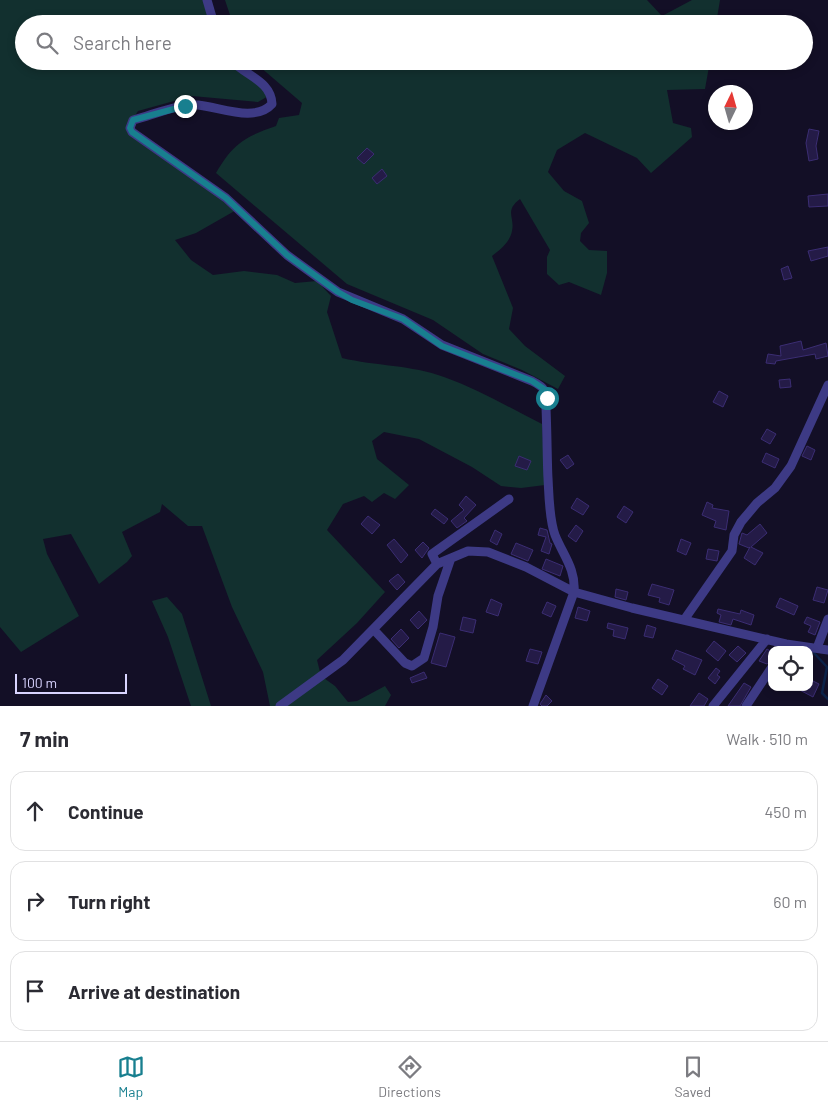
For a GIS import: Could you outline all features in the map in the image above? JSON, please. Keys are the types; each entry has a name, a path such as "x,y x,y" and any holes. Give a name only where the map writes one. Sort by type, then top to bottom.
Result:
{"street":[{"path":"207,0 211,15"},
{"path":"244,70 268,89 272,96 272,104 268,109 251,114 197,105 185,106 133,120 130,128 132,132 226,198 287,255 338,292 352,300 403,319 442,346 525,378 544,389 547,398 545,424 552,516 555,534 567,555 575,578 574,592 534,706"},
{"path":"684,620 732,551 734,535 741,522 757,503 775,488 791,466 828,385"},
{"path":"437,564 432,554 509,499"},
{"path":"280,706 290,701 343,660 437,564 468,552 488,552 526,567 574,592 767,639 782,646"},
{"path":"374,630 405,663 412,666 424,658 433,627 438,596 450,558"},
{"path":"817,648 828,619"},
{"path":"713,706 767,639"},
{"path":"813,648 828,650"},
{"path":"746,706 768,673"}],"green space":[{"path":"0,0 210,0 216,15 15,15 15,70 245,70 270,95 258,102 192,96 138,111 132,120 136,131 238,209 196,233 175,240 191,260 213,275 244,271 277,275 295,283 317,281 331,296 327,312 342,358 432,373 482,393 542,424 545,485 521,488 501,486 472,467 419,439 384,432 372,441 377,459 409,485 395,499 384,493 372,502 364,496 343,504 327,530 385,592 357,623 317,660 321,676 335,686 348,702 357,701 385,686 391,695 385,706 270,706 263,672 232,607 202,526 188,526 162,504 160,512 122,532 132,556 99,584 71,534 43,539 47,554 79,616 21,652 0,627"},
{"path":"225,0 647,0 661,15 230,15"},
{"path":"692,0 720,0 718,15 664,15"},
{"path":"264,70 708,70 705,89 667,90 673,123 691,128 692,137 651,173 637,158 585,133 557,150 548,172 564,191 582,201 589,223 581,233 580,241 589,250 607,251 607,273 601,295 569,282 559,285 547,274 547,257 550,250 520,199 512,207 513,226 511,235 504,245 492,256 513,308 509,329 525,346 565,376 558,389 522,370 483,354 433,320 347,284 216,173 228,155 240,143 247,138 276,126 279,118 299,115 302,103"},
{"path":"167,597 182,614 211,706 191,706 168,637 152,601"}],"building":[{"path":"809,129 819,131 816,146 818,159 809,161 806,143"},
{"path":"367,148 374,154 364,164 357,158"},
{"path":"382,169 387,176 377,184 372,178"},
{"path":"828,194 828,206 809,207 808,196"},
{"path":"828,247 828,256 811,261 808,251"},
{"path":"788,266 792,278 784,280 781,269"},
{"path":"801,341 803,350 826,343 828,356 816,359 815,354 776,361 775,364 766,363 768,354 781,356 780,346"},
{"path":"790,379 791,387 780,388 779,380"},
{"path":"719,391 728,396 723,407 713,402"},
{"path":"767,429 776,434 770,444 761,439"},
{"path":"807,446 815,450 811,460 802,456"},
{"path":"766,453 779,459 775,468 762,462"},
{"path":"568,455 574,464 567,469 560,460"},
{"path":"519,456 531,461 527,470 515,466"},
{"path":"466,496 476,505 464,518 467,521 457,528 451,521 464,510 459,505"},
{"path":"577,498 589,506 583,515 571,508"},
{"path":"707,502 713,505 712,508 729,511 726,530 714,527 716,521 702,515"},
{"path":"624,506 633,512 626,523 617,517"},
{"path":"435,509 448,519 444,524 431,514"},
{"path":"368,516 380,525 372,534 361,524"},
{"path":"760,524 767,533 751,547 763,553 755,565 744,558 750,547 739,544 742,533 747,535"},
{"path":"576,525 583,531 576,542 568,536"},
{"path":"540,528 547,530 550,543 552,544 549,554 541,551 546,537 538,535"},
{"path":"495,530 502,534 497,545 490,541"},
{"path":"394,539 408,555 401,563 387,545"},
{"path":"681,539 691,543 686,555 677,551"},
{"path":"423,542 429,548 422,558 415,550"},
{"path":"516,543 533,550 528,561 511,554"},
{"path":"708,549 719,551 717,561 706,559"},
{"path":"546,559 563,566 560,576 542,569"},
{"path":"398,574 405,582 397,590 389,581"},
{"path":"652,584 674,590 669,605 659,602 660,598 648,595"},
{"path":"817,587 828,590 824,603 813,600"},
{"path":"616,589 628,592 626,600 615,597"},
{"path":"780,598 798,606 794,615 776,607"},
{"path":"491,599 502,604 498,616 486,612"},
{"path":"547,602 556,606 551,617 542,613"},
{"path":"578,607 590,611 587,621 575,618"},
{"path":"718,609 740,614 741,610 754,615 751,625 733,619 731,625 719,622 721,615 717,613"},
{"path":"419,611 427,620 418,629 410,620"},
{"path":"463,617 476,620 473,633 460,630"},
{"path":"807,617 820,622 815,635 808,632 811,626 804,623"},
{"path":"608,623 628,628 625,639 613,636 614,630 607,628"},
{"path":"647,625 656,628 653,638 644,636"},
{"path":"401,629 409,638 399,648 391,639"},
{"path":"440,633 455,637 446,667 431,663"},
{"path":"714,641 726,651 718,661 706,651"},
{"path":"738,646 746,653 737,662 729,655"},
{"path":"530,649 542,652 538,664 526,661"},
{"path":"767,649 768,650 768,663 759,661"},
{"path":"676,650 702,660 695,675 683,669 685,666 672,659"},
{"path":"716,668 720,671 717,675 720,677 715,684 708,678"},
{"path":"424,672 427,678 412,683 410,678"},
{"path":"658,679 668,686 662,695 652,688"},
{"path":"813,681 819,684 813,697 802,691 813,691"},
{"path":"744,683 751,687 740,706 728,706"},
{"path":"699,693 708,699 704,706 690,706"},
{"path":"546,695 552,701 547,706 542,706 540,704"}],"waterway":[{"path":"814,653 827,667 822,693 828,699"}],"route":[{"path":"185,106 133,120 130,128 132,132 226,198 287,255 338,292 352,300 403,319 442,346 532,381 544,389 547,398"}]}
